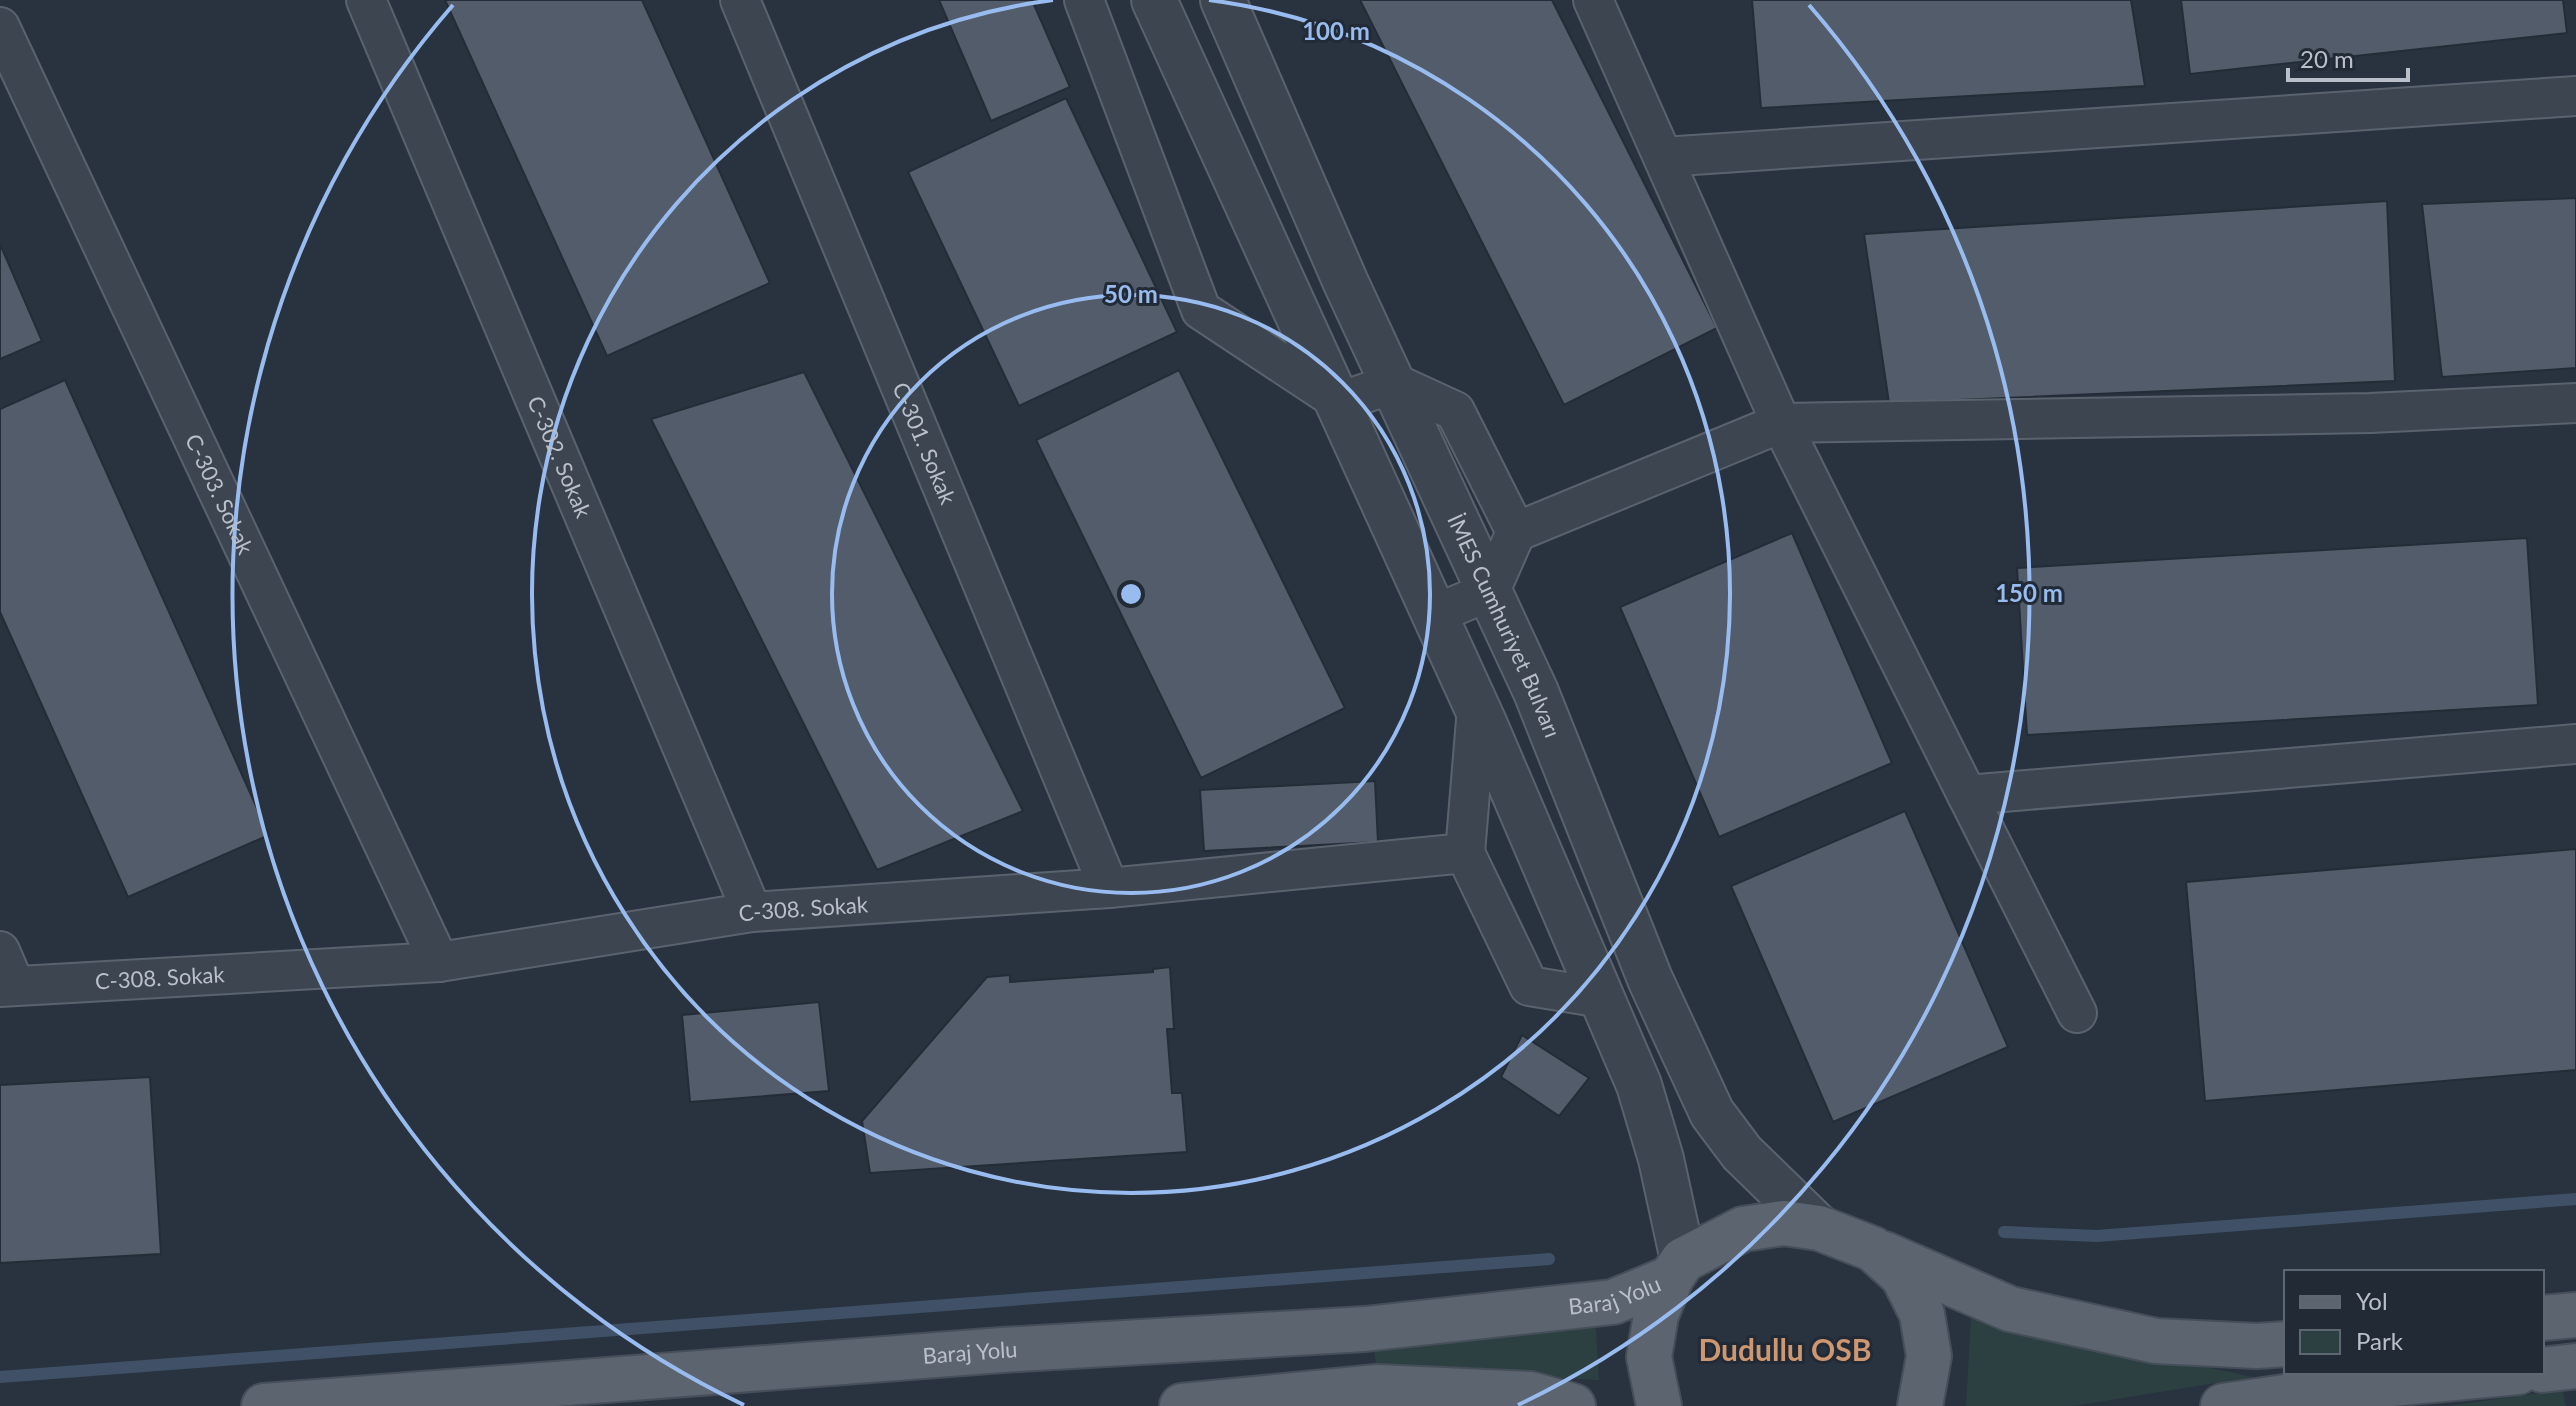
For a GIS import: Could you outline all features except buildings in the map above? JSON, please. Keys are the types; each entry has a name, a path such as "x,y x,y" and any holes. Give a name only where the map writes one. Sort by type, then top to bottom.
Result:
{"main road":[{"name":"Baraj Yolu","path":"264,1406 1002,1350 1365,1329 1613,1302 1677,1269 1743,1229 1784,1223 1819,1228 1873,1249"},
{"path":"1873,1249 2010,1309 2156,1341 2257,1346 2284,1344"},
{"path":"1873,1249 1903,1276 1922,1314 1929,1356 1920,1406"},
{"path":"1659,1406 1649,1357 1656,1315 1677,1269"},
{"path":"2544,1318 2576,1315"},
{"path":"2544,1370 2576,1366"},
{"path":"2223,1406 2339,1389 2497,1374"},
{"path":"1182,1406 1377,1387 1530,1394 1573,1406"}],"street":[{"name":"C-302. Sokak","path":"366,0 752,912"},
{"name":"C-301. Sokak","path":"740,0 1109,888"},
{"path":"1084,0 1201,310 1340,402"},
{"path":"1154,0 1477,708 1639,1085 1661,1159 1677,1269"},
{"name":"İMES Cumhuriyet Bulvarı","path":"1223,0 1346,283 1536,692 1650,979 1712,1113 1742,1153 1819,1228"},
{"path":"1593,0 1781,423 2077,1013"},
{"name":"C-303. Sokak","path":"0,27 439,962"},
{"path":"1663,157 2576,96"},
{"path":"1340,402 1394,383 1455,411 1516,532"},
{"path":"1433,615 1490,591 1516,532 1781,423 2355,414 2576,403"},
{"path":"1477,708 1465,853 1529,986 1602,998 1650,979"},
{"path":"1967,795 2576,744"},
{"name":"C-308. Sokak","path":"8,987 439,962 752,912 1109,888 1465,853"},
{"path":"0,951 8,987"}],"green space":[{"path":"1595,1316 1599,1380 1376,1367 1374,1346"},
{"path":"1971,1318 2253,1377 2073,1406 1966,1406"},
{"path":"2562,1390 2566,1406 2447,1406"}],"waterway":[{"path":"2004,1232 2097,1236 2576,1199"},
{"path":"0,1377 1549,1259"}],"district":[{"name":"Dudullu OSB","path":"1785,1351"}]}
